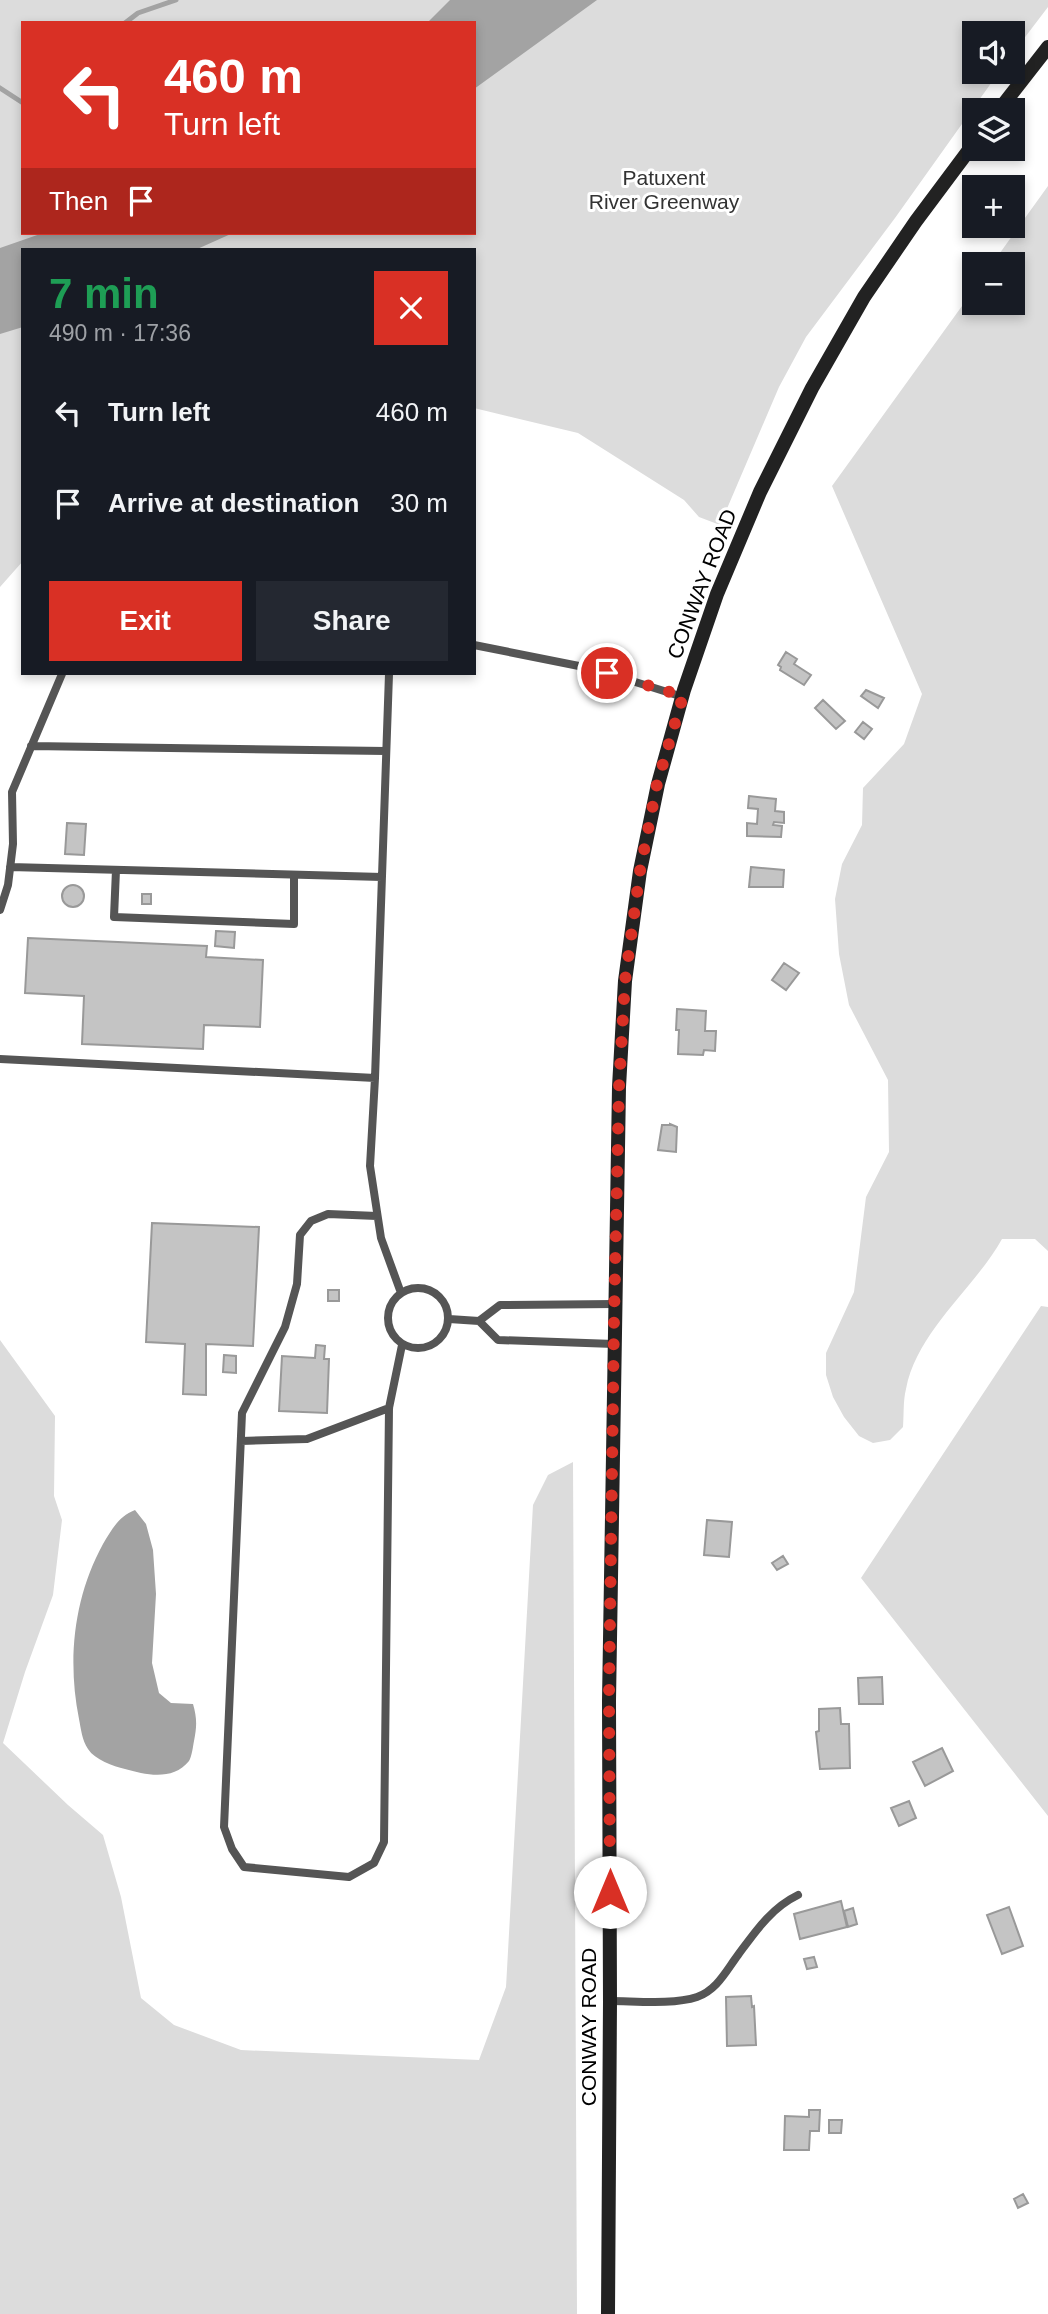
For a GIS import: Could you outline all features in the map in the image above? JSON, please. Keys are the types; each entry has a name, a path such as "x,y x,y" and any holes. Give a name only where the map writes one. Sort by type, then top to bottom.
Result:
{"street":[{"path":"1008,98 1048,47"},
{"name":"CONWAY ROAD","path":"608,2314 609,1696 619,1087 625,981 640,871 657,784 683,696 717,594 760,492 812,388 864,297 962,159"}],"lane":[{"path":"476,645 594,669 683,696"},
{"path":"0,910 8,885 13,844 12,792 62,675"},
{"path":"388,675 370,1166 381,1238 401,1293"},
{"path":"32,746 386,751"},
{"path":"10,867 382,877"},
{"path":"116,870 114,917 294,924 295,875"},
{"path":"0,1059 375,1078"},
{"path":"377,1216 328,1214 311,1220 300,1235 297,1284 285,1327 242,1413 223,1827 232,1849 244,1867 349,1877 374,1863 384,1842 389,1408 402,1345"},
{"path":"419,1287 429,1290 444,1301 449,1320 441,1339 433,1346 423,1349 402,1345 389,1328 388,1317 394,1299 401,1293 419,1287"},
{"path":"449,1320 479,1321 500,1304 615,1304"},
{"path":"479,1321 498,1340 614,1344"},
{"path":"241,1441 307,1439 389,1408"},
{"path":"610,2001 679,1999 695,1997 709,1990 720,1981 767,1917 778,1906 798,1895"}],"green space":[{"name":"Patuxent River Greenway","path":"0,0 1048,0 1048,7 1025,37 1025,21 962,21 962,84 990,84 980,98 962,98 962,124 806,337 779,387 720,525 699,517 684,500 578,433 476,408 476,248 21,248 21,563 0,587"},
{"path":"1048,186 1048,1251 1035,1239 1002,1239 922,1348 906,1389 903,1427 890,1440 873,1443 859,1436 844,1417 833,1397 826,1375 826,1353 854,1292 866,1197 889,1152 888,1080 849,1005 839,954 835,899 842,864 862,825 863,788 904,744 922,694 832,486 962,306 962,315 1025,315 1025,252 1001,252 1011,238 1025,238 1025,218"},
{"path":"1041,1306 1048,1307 1048,1816 861,1578"},
{"path":"0,1340 55,1416 54,1496 62,1520 53,1595 3,1743 103,1835 121,1897 141,1998 174,2025 241,2050 479,2060 506,1987 533,1505 548,1475 573,1462 577,2314 0,2314"}],"shaded area":[{"path":"450,0 597,0 476,88 476,21 429,21"},
{"path":"37,235 229,235 199,248 21,248 21,328 0,334 0,248"},
{"path":"135,1510 146,1524 153,1550 156,1594 152,1663 159,1693 171,1703 193,1704 196,1718 189,1761 175,1772 159,1775 133,1771 95,1756 83,1738 75,1696 74,1651 79,1607 85,1585 110,1533 120,1519"}],"building":[{"path":"786,652 797,659 794,664 811,675 804,685 780,670 778,665"},
{"path":"866,690 884,698 878,708 861,696"},
{"path":"823,700 845,721 836,729 815,708"},
{"path":"863,722 872,729 864,739 855,732"},
{"path":"749,796 776,799 775,811 784,812 784,823 774,822 773,825 782,826 781,837 747,836 747,823 757,824 758,809 748,808"},
{"path":"67,823 86,824 84,855 65,854"},
{"path":"751,867 784,870 783,887 749,887"},
{"path":"69,885 77,885 84,892 84,900 77,907 69,907 62,900 62,892"},
{"path":"142,894 151,894 151,904 142,904"},
{"path":"216,931 235,932 234,948 215,946"},
{"path":"28,938 207,946 206,957 263,960 260,1027 204,1025 203,1049 82,1044 84,996 25,993"},
{"path":"784,963 799,973 786,990 772,980"},
{"path":"677,1009 706,1011 705,1031 716,1031 715,1051 704,1050 703,1055 678,1054"},
{"path":"662,1125 677,1127 676,1152 658,1150"},
{"path":"152,1223 259,1227 253,1346 206,1344 206,1395 183,1394 185,1344 146,1342"},
{"path":"328,1290 339,1290 339,1301 328,1301"},
{"path":"316,1345 325,1346 324,1359 329,1359 327,1413 279,1411 282,1356 315,1358"},
{"path":"224,1355 236,1356 236,1373 223,1372"},
{"path":"707,1520 732,1522 729,1557 704,1555"},
{"path":"783,1556 788,1564 777,1570 772,1563"},
{"path":"882,1677 883,1704 859,1704 858,1678"},
{"path":"840,1708 841,1724 849,1724 850,1768 820,1769 816,1732 819,1731 819,1709"},
{"path":"942,1748 953,1771 925,1786 913,1762"},
{"path":"909,1801 916,1818 899,1826 891,1808"},
{"path":"841,1901 847,1927 800,1939 794,1914"},
{"path":"1009,1907 1023,1946 1002,1954 987,1915"},
{"path":"853,1908 857,1924 848,1927 844,1911"},
{"path":"814,1957 817,1967 807,1969 804,1959"},
{"path":"751,1996 756,2045 727,2046 726,1997"},
{"path":"809,2110 820,2110 819,2131 810,2131 809,2150 784,2150 785,2116 809,2117"},
{"path":"829,2120 842,2120 841,2133 829,2133"},
{"path":"1023,2194 1028,2203 1018,2208 1014,2199"}],"waterway":[{"path":"128,21 138,13 176,0"},
{"path":"0,88 21,102"}],"route":[{"path":"607,673 683,696 657,784 640,871 625,981 619,1087 614,1319 609,1696 610,1892"}]}
